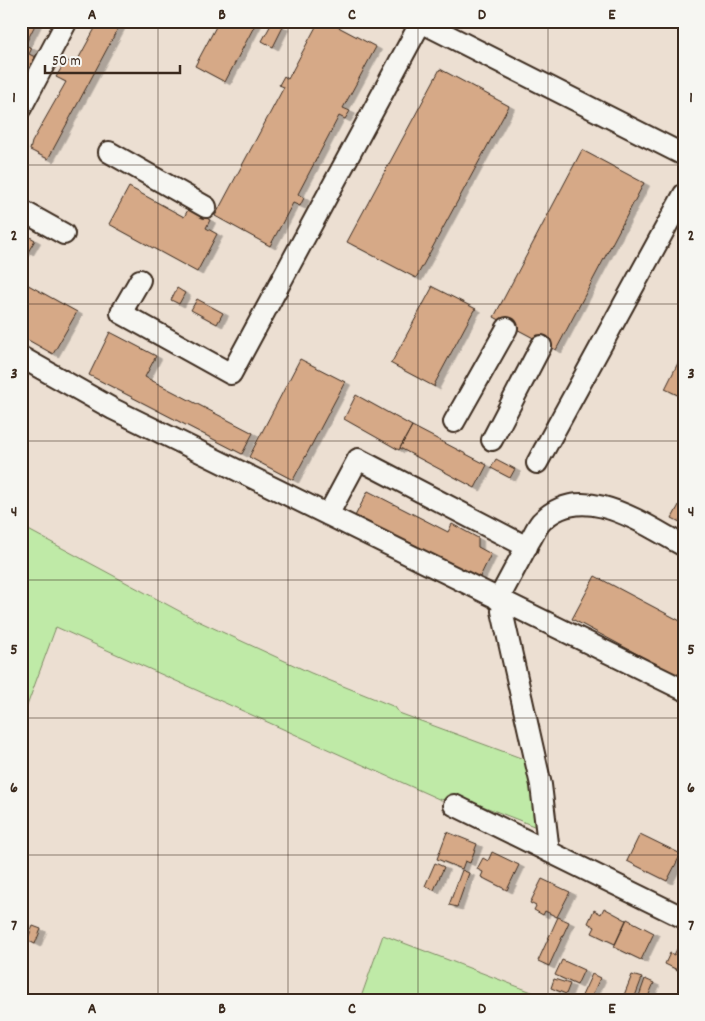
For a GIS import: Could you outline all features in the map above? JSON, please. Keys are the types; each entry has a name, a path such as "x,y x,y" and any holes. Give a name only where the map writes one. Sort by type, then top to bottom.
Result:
{"street":[{"path":"21,108 67,21"},
{"path":"140,280 121,313 231,374 421,21 684,155"},
{"path":"109,152 206,206"},
{"path":"537,464 684,194"},
{"path":"21,210 64,234"},
{"path":"454,422 507,328"},
{"path":"492,440 542,346"},
{"path":"21,357 113,409 684,690"},
{"path":"328,516 358,459 527,547"},
{"path":"548,852 541,785 501,601 540,523 558,510 579,504 603,506 620,512 684,546"},
{"path":"454,805 684,918"}],"green space":[{"path":"21,526 196,620 311,673 395,707 399,713 529,761 539,828 457,796 441,800 56,627 21,722"},
{"path":"383,935 537,994 535,1000 360,1000"}],"building":[{"path":"21,21 37,21 25,45 32,48 29,54 37,58 29,73 21,69"},
{"path":"99,21 122,21 48,159 30,150 32,142 66,82 56,77 66,60 75,65"},
{"path":"219,21 257,21 225,82 195,66"},
{"path":"273,21 283,27 273,47 262,41"},
{"path":"319,21 327,21 376,47 343,108 350,111 345,119 339,116 298,194 304,198 300,206 293,203 270,246 215,216 284,87 279,85 284,76 288,79"},
{"path":"440,69 509,106 416,278 347,242"},
{"path":"582,150 644,183 556,350 494,317"},
{"path":"129,187 184,217 189,208 210,220 206,228 217,234 197,272 109,224"},
{"path":"21,232 35,240 28,252 25,250 21,257"},
{"path":"21,281 77,312 53,354 21,336"},
{"path":"431,286 476,309 434,385 435,387 390,363 432,288"},
{"path":"177,288 185,293 179,304 171,300"},
{"path":"197,299 223,313 217,324 191,310"},
{"path":"110,332 156,356 145,377 253,433 242,454 89,375"},
{"path":"300,359 345,382 293,480 249,457"},
{"path":"680,359 684,361 684,398 665,389"},
{"path":"356,395 412,426 399,450 344,419"},
{"path":"412,426 487,465 475,488 400,448"},
{"path":"496,459 515,469 510,478 491,468"},
{"path":"368,491 448,532 452,524 478,538 478,547 491,554 477,583 353,520"},
{"path":"684,496 684,524 672,518"},
{"path":"595,576 684,623 684,679 572,619"},
{"path":"447,832 477,844 470,863 465,861 462,869 437,859"},
{"path":"640,834 681,854 667,881 627,861"},
{"path":"492,852 519,865 507,890 481,877 483,872 477,869 483,858 488,861"},
{"path":"435,863 444,867 434,890 425,886"},
{"path":"462,870 469,873 457,907 449,905"},
{"path":"542,879 570,892 557,917 545,911 543,915 534,910 536,906 530,903"},
{"path":"604,908 626,920 615,944 592,933 595,927 588,923 594,910 601,914"},
{"path":"558,917 569,922 549,966 538,961"},
{"path":"627,919 654,933 641,960 614,947"},
{"path":"33,926 41,929 35,944 27,940"},
{"path":"680,943 684,945 684,973 665,964 670,953 674,955"},
{"path":"562,960 584,970 577,985 555,975"},
{"path":"592,974 600,978 590,1000 580,1000"},
{"path":"632,975 642,978 634,999 624,995"},
{"path":"554,979 570,984 566,994 551,988"},
{"path":"645,979 654,983 647,999 639,996"}]}
